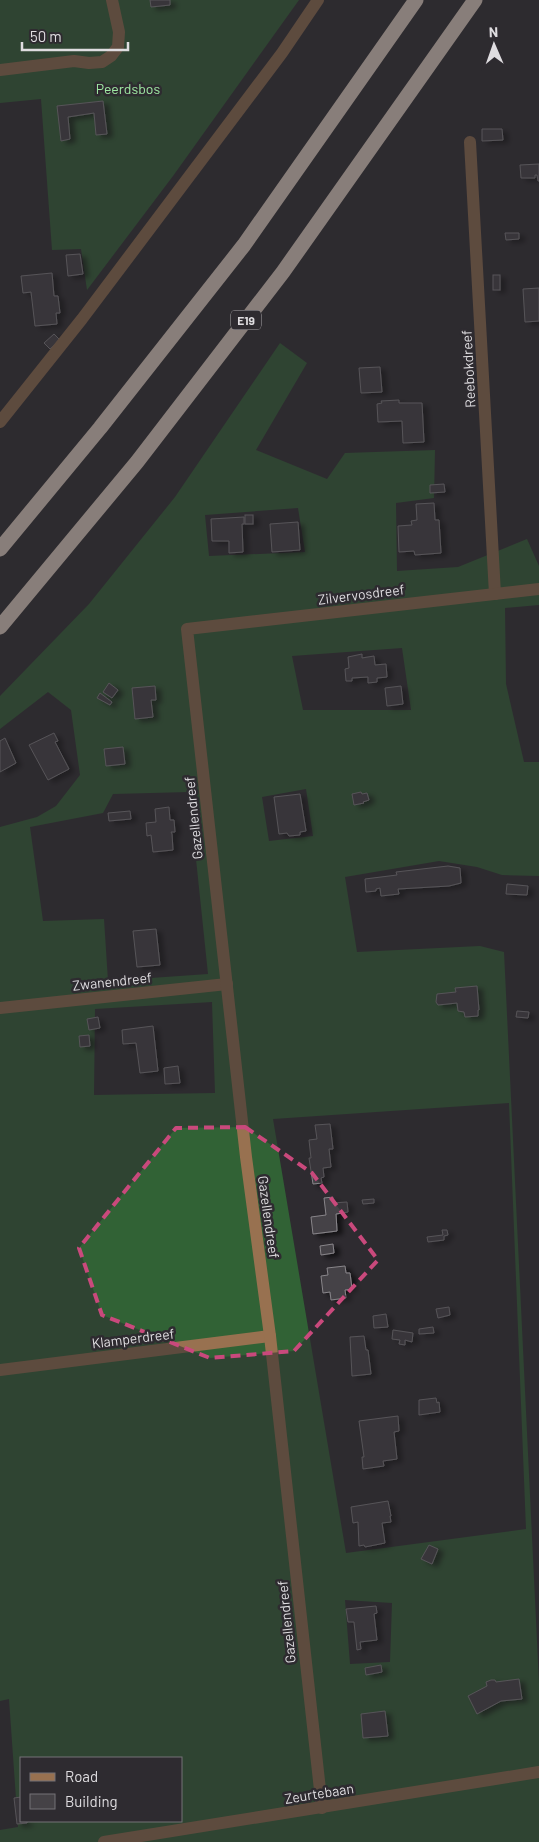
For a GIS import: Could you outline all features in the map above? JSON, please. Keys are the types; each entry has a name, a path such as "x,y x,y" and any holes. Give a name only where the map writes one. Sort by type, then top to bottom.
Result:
{"highway":[{"path":"0,550 100,428 244,245 416,0"},
{"name":"E19","path":"0,627 137,462 283,272 475,0"}],"street":[{"path":"0,70 74,61 102,62 111,56 118,47 120,32 112,0"},
{"path":"0,422 82,319 282,53 318,0"},
{"name":"Reebokdreef","path":"470,142 495,594"},
{"name":"Zilvervosdreef","path":"187,629 539,589"},
{"name":"Gazellendreef","path":"187,629 246,1157 270,1336 322,1808"},
{"name":"Zwanendreef","path":"0,1008 227,984"},
{"name":"Klamperdreef","path":"0,1370 270,1336"},
{"name":"Zeurtebaan","path":"104,1842 539,1772"}],"highlighted area":[{"path":"245,1127 312,1173 378,1260 294,1351 210,1358 102,1315 79,1248 176,1128"}],"green space":[{"name":"Peerdsbos","path":"0,0 299,0 173,176 87,290 81,249 52,250 41,99 0,103"},
{"path":"280,343 307,363 256,450 327,479 345,453 435,450 434,498 396,503 397,571 458,567 527,539 539,566 539,605 505,608 506,684 524,762 539,762 539,876 502,875 477,867 439,861 345,877 357,952 480,946 504,952 539,1683 539,1842 0,1842 0,1830 18,1827 9,1699 0,1701 0,827 37,817 56,806 80,775 71,710 48,692 0,729 0,696 89,604 175,497","holes":["298,508 305,552 209,556 205,515","402,648 411,710 303,710 292,656","306,789 313,836 269,841 262,797","189,792 208,974 108,981 104,919 43,921 30,827 103,813 113,794","212,1002 215,1093 94,1095 95,1009","509,1103 526,1529 346,1553 273,1119","345,1600 392,1603 390,1662 350,1664"]}],"building":[{"path":"150,0 170,0 170,5 151,7"},
{"path":"103,101 107,134 96,135 94,113 68,117 70,139 61,141 57,106"},
{"path":"482,129 502,129 503,140 482,141"},
{"path":"539,164 539,181 537,175 535,175 535,178 521,178 520,165"},
{"path":"505,233 519,233 519,239 506,240"},
{"path":"80,254 83,274 68,276 66,255"},
{"path":"52,273 54,296 58,296 60,313 56,313 57,324 35,326 31,292 23,293 21,276"},
{"path":"493,275 500,275 500,290 493,290"},
{"path":"539,288 539,321 525,322 523,289"},
{"path":"54,334 60,340 50,349 44,343"},
{"path":"380,367 382,392 361,393 359,368"},
{"path":"399,400 399,403 422,403 424,442 403,443 402,421 378,422 377,404 382,403 381,401"},
{"path":"444,484 445,492 430,493 430,485"},
{"path":"434,503 435,520 439,520 441,553 415,555 414,551 399,552 398,526 412,525 411,521 417,520 416,504"},
{"path":"245,515 253,515 253,524 245,524"},
{"path":"244,517 244,524 242,524 243,552 229,553 229,541 212,541 211,519"},
{"path":"298,522 300,550 272,552 270,524"},
{"path":"362,654 362,658 374,656 375,665 386,664 387,677 377,678 377,682 368,683 368,677 352,678 352,681 346,681 345,669 349,668 348,657"},
{"path":"109,683 118,690 112,698 103,692"},
{"path":"155,686 156,700 151,700 153,717 135,719 132,688"},
{"path":"401,686 403,704 387,706 385,688"},
{"path":"100,693 112,702 110,705 97,698"},
{"path":"54,733 58,741 55,742 69,769 48,780 29,745"},
{"path":"5,738 16,763 0,772 0,741"},
{"path":"123,747 125,764 106,766 104,749"},
{"path":"361,792 362,794 367,793 369,800 354,805 352,794"},
{"path":"300,794 306,831 300,832 300,835 289,836 287,833 279,834 274,797"},
{"path":"169,807 170,820 174,820 175,832 171,832 173,850 153,852 151,835 147,836 146,823 156,822 155,809"},
{"path":"130,811 131,819 109,821 108,813"},
{"path":"448,866 460,868 461,883 449,886 398,889 399,894 381,896 380,888 376,889 376,891 366,892 365,879 397,875 396,872"},
{"path":"507,884 528,886 527,895 506,894"},
{"path":"156,929 160,965 137,967 133,931"},
{"path":"477,986 478,1016 465,1017 464,1012 458,1011 457,1003 438,1005 436,1002 437,994 456,992 455,988"},
{"path":"517,1011 529,1012 528,1018 516,1017"},
{"path":"98,1017 100,1028 89,1030 87,1019"},
{"path":"153,1026 158,1071 140,1073 136,1043 123,1044 122,1030"},
{"path":"89,1035 90,1046 80,1047 79,1036"},
{"path":"178,1066 180,1083 165,1084 164,1068"},
{"path":"330,1124 333,1149 329,1149 331,1167 323,1168 324,1177 321,1178 322,1183 313,1184 309,1158 311,1158 309,1140 317,1139 315,1125"},
{"path":"333,1197 333,1203 347,1202 348,1212 336,1214 337,1231 313,1234 311,1217 326,1215 324,1198"},
{"path":"374,1199 374,1203 363,1204 362,1200"},
{"path":"442,1230 447,1230 448,1235 444,1236 444,1240 428,1242 427,1237 443,1235"},
{"path":"333,1244 334,1253 321,1255 320,1246"},
{"path":"345,1266 346,1273 350,1273 352,1289 345,1290 346,1298 331,1300 330,1292 323,1293 321,1276 328,1275 327,1268"},
{"path":"449,1307 450,1315 438,1318 436,1309"},
{"path":"386,1314 388,1327 374,1328 373,1316"},
{"path":"433,1327 434,1333 419,1334 419,1329"},
{"path":"393,1330 413,1333 412,1342 405,1340 405,1345 399,1344 400,1340 392,1339"},
{"path":"364,1336 371,1374 352,1376 350,1337"},
{"path":"436,1398 437,1403 439,1402 440,1412 419,1415 419,1400"},
{"path":"398,1416 399,1431 394,1432 397,1459 383,1461 384,1466 363,1469 362,1457 364,1457 359,1421"},
{"path":"388,1501 391,1522 382,1523 385,1543 365,1547 364,1545 359,1546 358,1522 353,1523 351,1507"},
{"path":"429,1545 438,1549 432,1564 421,1559"},
{"path":"376,1606 377,1613 374,1614 377,1640 360,1642 361,1649 357,1650 354,1622 348,1622 346,1609"},
{"path":"381,1665 382,1672 366,1675 365,1668"},
{"path":"519,1679 522,1699 501,1701 477,1714 468,1696 487,1686 486,1682 491,1680 496,1682"},
{"path":"385,1711 388,1736 363,1738 361,1714"},
{"path":"20,1797 20,1822 27,1823 17,1824 14,1798"}]}
